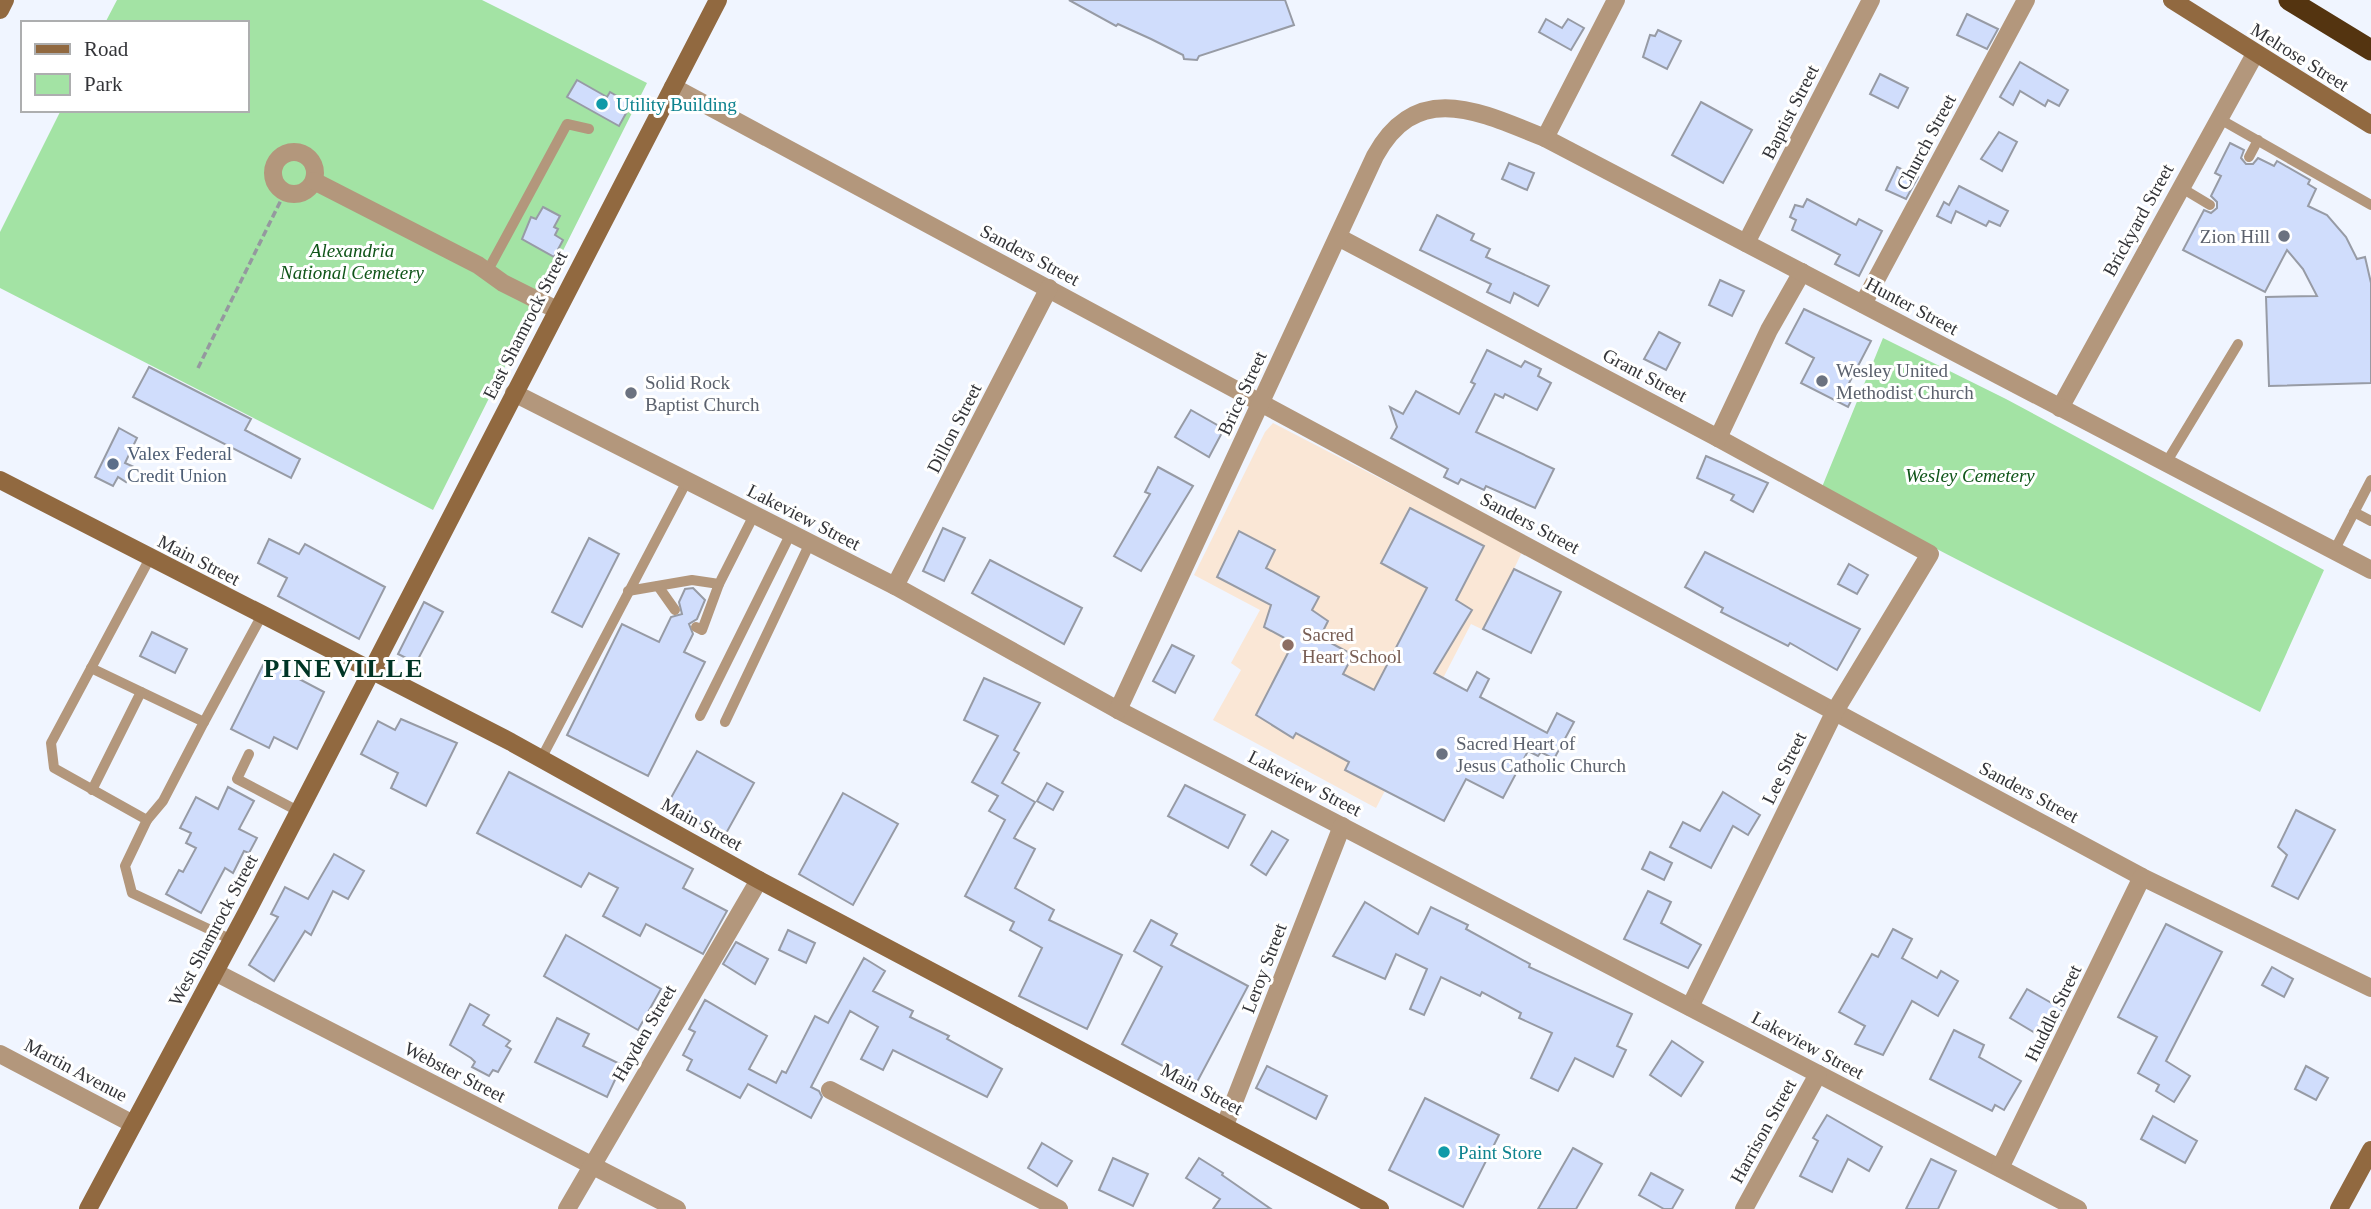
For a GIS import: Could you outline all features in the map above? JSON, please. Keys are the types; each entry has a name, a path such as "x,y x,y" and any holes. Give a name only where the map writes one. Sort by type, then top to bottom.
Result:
{"highway":[{"path":"2289,0 2371,50"}],"main road":[{"path":"0,10 5,0"},
{"name":"East Shamrock Street","path":"370,669 718,0"},
{"name":"Melrose Street","path":"2172,0 2371,125"},
{"name":"Main Street","path":"0,480 541,759 759,880 1380,1209"},
{"name":"West Shamrock Street","path":"88,1209 232,940 370,669"},
{"path":"2339,1209 2371,1150"}],"street":[{"path":"1545,138 1616,0"},
{"name":"Baptist Street","path":"1746,243 1871,0"},
{"name":"Church Street","path":"1863,304 2026,0"},
{"name":"Brickyard Street","path":"2060,408 2255,54"},
{"name":"Sanders Street","path":"673,87 2142,877 2371,988"},
{"name":"Hunter Street","path":"1424,111 1443,108 1474,110 1545,138 2371,570"},
{"name":"Brice Street","path":"1118,710 1387,134 1405,119 1424,111"},
{"path":"288,153 301,154 312,162 314,181 305,191 285,192 279,187 274,174 277,161 288,153"},
{"path":"314,181 557,310"},
{"name":"Grant Street","path":"1338,237 1718,438 1930,554"},
{"path":"1718,438 1769,330 1802,272"},
{"name":"Dillon Street","path":"895,586 1049,288"},
{"name":"Lakeview Street","path":"513,393 895,586 1118,710 2078,1209"},
{"name":"Lee Street","path":"1690,1007 1835,711 1930,554"},
{"name":"Leroy Street","path":"1225,1125 1342,825"},
{"name":"Huddle Street","path":"2000,1168 2142,877"},
{"name":"Hayden Street","path":"567,1209 759,880"},
{"name":"Webster Street","path":"215,972 677,1209"},
{"name":"Martin Avenue","path":"0,1054 133,1124"},
{"name":"Harrison Street","path":"1744,1209 1818,1074"},
{"path":"830,1090 1059,1209"}],"lane":[{"path":"2218,118 2371,205"},
{"path":"488,272 567,124 589,129"},
{"path":"2249,156 2258,140"},
{"path":"2180,187 2210,205"},
{"path":"2166,463 2238,344"},
{"path":"2334,551 2371,480"},
{"path":"541,759 687,481"},
{"path":"2354,512 2371,521"},
{"path":"696,627 702,630 719,583 754,515"},
{"path":"700,716 791,533"},
{"path":"725,722 810,543"},
{"path":"146,820 54,768 51,743 150,558"},
{"path":"628,591 692,580 719,583"},
{"path":"658,586 675,610"},
{"path":"232,940 132,893 125,866 146,820 163,801 262,615"},
{"path":"91,668 204,722"},
{"path":"92,790 141,692"},
{"path":"249,754 237,779 298,811"}],"path":[{"path":"198,368 285,192"}],"shaded area":[{"path":"1273,423 1522,552 1514,569 1561,592 1531,653 1471,624 1376,808 1213,720 1241,670 1231,663 1260,610 1194,575 1265,432"}],"green space":[{"name":"Alexandria National Cemetery","path":"117,0 482,0 647,83 433,510 0,288 0,232 60,112 248,112 248,21 106,21"},
{"name":"Wesley Cemetery","path":"1883,338 2006,399 2324,570 2260,712 1985,574 1822,487"}],"building":[{"path":"1069,0 1285,0 1294,25 1199,56 1197,60 1184,59 1183,55 1118,24 1116,26"},
{"path":"1967,14 1998,29 1987,49 1957,35"},
{"path":"1546,19 1562,28 1568,19 1584,28 1571,50 1539,32"},
{"path":"1658,30 1681,41 1667,69 1643,57 1650,35 1655,36"},
{"path":"2020,62 2068,90 2059,106 2048,100 2045,106 2020,91 2013,105 2000,97"},
{"path":"1880,74 1908,88 1898,108 1870,94"},
{"name":"Utility Building","path":"577,80 607,97 610,92 627,102 625,106 629,108 619,126 567,97"},
{"path":"1701,102 1752,130 1723,183 1672,155"},
{"path":"1999,132 2017,142 2002,171 1981,159"},
{"path":"2230,143 2244,150 2241,158 2246,164 2253,164 2258,158 2274,166 2277,161 2310,180 2308,184 2316,189 2308,206 2327,215 2346,237 2357,259 2365,257 2371,283 2371,383 2269,386 2266,297 2317,296 2303,269 2287,250 2265,292 2183,250 2204,210 2211,213 2217,208 2217,202 2211,196 2221,176 2215,173"},
{"path":"1509,163 1534,173 1527,190 1502,179"},
{"path":"1897,167 1918,177 1906,199 1886,190"},
{"path":"1959,186 2008,211 2000,226 1989,221 1986,226 1956,211 1951,223 1937,216 1944,202 1949,205"},
{"path":"1807,199 1856,225 1859,219 1882,231 1859,276 1835,264 1840,255 1792,230 1796,220 1790,217 1795,205 1803,207"},
{"path":"543,207 560,216 554,227 558,229 555,235 563,240 554,257 522,239 531,217 536,219"},
{"path":"1437,215 1474,234 1471,240 1490,249 1486,257 1549,286 1538,306 1514,293 1510,303 1487,292 1491,284 1420,250"},
{"path":"1720,280 1744,291 1732,316 1709,305"},
{"path":"1804,309 1871,341 1847,387 1854,395 1848,407 1801,383 1814,358 1786,343"},
{"path":"1659,332 1680,343 1666,370 1644,359"},
{"path":"1487,350 1521,367 1525,361 1541,369 1538,376 1551,383 1537,410 1505,394 1503,398 1495,394 1476,432 1554,469 1535,508 1486,486 1484,490 1461,479 1458,484 1444,477 1448,469 1391,438 1397,427 1390,407 1403,414 1416,391 1459,414 1475,384 1471,382"},
{"path":"149,367 251,419 245,430 300,459 291,478 133,397"},
{"path":"1191,410 1224,429 1209,457 1175,437"},
{"path":"119,428 137,438 125,463 134,467 126,482 118,477 113,486 95,477"},
{"path":"1706,456 1768,483 1753,512 1731,500 1734,495 1697,478"},
{"path":"1158,467 1193,486 1141,571 1114,556 1150,494 1145,492"},
{"path":"1410,508 1484,546 1456,600 1472,610 1434,673 1467,691 1477,672 1489,679 1480,697 1547,733 1557,713 1574,722 1554,759 1541,752 1538,756 1528,751 1503,798 1466,779 1444,821 1345,770 1349,762 1296,733 1293,738 1256,715 1291,647 1288,645 1290,641 1264,627 1271,605 1217,577 1239,531 1275,550 1266,568 1319,597 1312,610 1328,621 1320,637 1353,655 1343,674 1374,690 1427,588 1381,563"},
{"path":"943,528 965,538 944,581 923,571"},
{"path":"589,538 619,554 582,627 552,612"},
{"path":"269,539 299,554 305,544 385,587 359,639 278,596 287,578 258,563"},
{"path":"1705,552 1860,629 1837,670 1790,643 1788,646 1721,612 1723,608 1685,587"},
{"path":"990,560 1082,608 1064,644 972,593"},
{"path":"1849,564 1868,575 1857,594 1838,584"},
{"path":"1514,569 1561,592 1531,653 1483,629"},
{"path":"693,588 705,600 697,619 689,624 693,634 684,652 705,662 648,776 567,735 622,624 659,642 671,617 682,614 679,602 685,589"},
{"path":"424,602 443,612 416,663 398,654"},
{"path":"152,632 187,649 175,673 140,656"},
{"path":"1172,645 1194,656 1175,693 1153,681"},
{"path":"265,661 324,692 297,749 274,737 269,748 231,729"},
{"path":"984,678 1040,703 1014,750 1019,753 1002,783 1035,802 1014,838 1035,849 1015,888 1054,910 1049,920 1122,955 1087,1029 1019,996 1042,948 1010,930 1014,922 965,896 1005,820 989,811 998,796 972,782 998,736 964,720"},
{"path":"401,719 457,743 426,806 391,788 398,773 361,754 378,721 395,730"},
{"path":"697,751 754,783 724,837 667,805"},
{"path":"509,772 693,869 683,888 727,911 703,954 646,924 640,936 603,916 618,888 589,873 581,887 477,833"},
{"path":"1047,783 1063,792 1053,810 1037,801"},
{"path":"1185,785 1245,815 1228,848 1168,816"},
{"path":"228,787 254,801 239,829 257,838 249,853 244,851 233,873 225,868 201,913 166,894 179,870 183,872 196,848 186,843 191,833 180,828 196,797 218,809"},
{"path":"1723,792 1760,815 1748,835 1733,826 1711,868 1670,847 1683,822 1700,831"},
{"path":"843,793 898,824 853,905 799,874"},
{"path":"2296,810 2335,830 2298,899 2272,886 2287,855 2278,847"},
{"path":"1272,831 1288,840 1266,875 1251,865"},
{"path":"1650,852 1672,863 1664,880 1642,869"},
{"path":"334,854 364,871 348,899 333,891 311,935 305,931 274,981 249,965 278,917 271,914 285,887 308,899"},
{"path":"1648,891 1671,902 1661,923 1701,945 1688,968 1624,939"},
{"path":"1365,902 1418,934 1431,907 1468,925 1466,929 1530,964 1529,967 1632,1014 1617,1046 1626,1050 1613,1077 1575,1058 1558,1091 1531,1078 1552,1033 1519,1018 1521,1013 1482,992 1480,996 1441,977 1424,1015 1410,1009 1427,969 1396,954 1385,979 1333,956"},
{"path":"1151,920 1177,934 1171,945 1248,986 1196,1084 1122,1044 1162,967 1134,951"},
{"path":"2166,924 2222,952 2166,1061 2190,1076 2174,1102 2156,1091 2159,1085 2138,1073 2157,1037 2118,1017"},
{"path":"1893,929 1912,939 1902,958 1937,978 1941,971 1958,981 1938,1016 1912,1001 1883,1055 1855,1044 1865,1026 1839,1012 1872,954 1878,957"},
{"path":"788,930 815,943 806,963 779,950"},
{"path":"566,935 661,989 638,1030 544,976"},
{"path":"736,942 768,959 755,984 723,964"},
{"path":"864,958 885,971 873,991 913,1011 910,1017 949,1036 947,1039 1002,1069 987,1097 893,1050 883,1070 861,1059 878,1027 850,1011 811,1087 819,1091 822,1097 811,1118 748,1084 740,1098 687,1070 692,1060 683,1055 695,1032 689,1029 705,1000 767,1036 749,1069 776,1083 782,1071 786,1073 815,1016 828,1023"},
{"path":"2272,967 2293,979 2284,997 2262,985"},
{"path":"2027,989 2062,1009 2045,1039 2010,1018"},
{"path":"470,1004 489,1015 483,1025 510,1041 506,1046 511,1049 498,1072 493,1070 489,1076 472,1067 475,1062 471,1058 450,1045"},
{"path":"557,1018 589,1034 583,1046 622,1065 607,1097 535,1062"},
{"path":"1954,1030 1984,1045 1979,1057 2021,1081 2004,1110 1995,1105 1992,1111 1930,1079"},
{"path":"1672,1041 1703,1062 1681,1096 1650,1075"},
{"path":"1267,1066 1327,1096 1316,1119 1256,1088"},
{"path":"2306,1066 2328,1078 2316,1100 2295,1089"},
{"name":"Paint Store","path":"1425,1098 1499,1135 1463,1207 1389,1170"},
{"path":"1827,1115 1882,1147 1869,1171 1848,1159 1832,1192 1800,1176 1818,1141 1813,1138"},
{"path":"2153,1116 2197,1141 2185,1163 2141,1139"},
{"path":"1042,1143 1072,1161 1057,1186 1028,1168"},
{"path":"1573,1148 1602,1164 1576,1209 1538,1209"},
{"path":"1113,1158 1148,1174 1133,1206 1099,1190"},
{"path":"1199,1158 1271,1209 1213,1209 1220,1199 1186,1178"},
{"path":"1931,1159 1956,1171 1938,1209 1906,1209"},
{"path":"1651,1173 1683,1190 1672,1209 1664,1209 1639,1195"}],"place":[{"name":"Utility Building","path":"602,104"},
{"name":"Zion Hill","path":"2284,236"},
{"name":"Wesley United Methodist Church","path":"1822,381"},
{"name":"Solid Rock Baptist Church","path":"631,393"},
{"name":"Valex Federal Credit Union","path":"113,464"},
{"name":"Sacred Heart School","path":"1288,645"},
{"name":"Sacred Heart of Jesus Catholic Church","path":"1442,754"},
{"name":"Paint Store","path":"1444,1152"}],"district":[{"name":"PINEVILLE","path":"344,668"}]}
